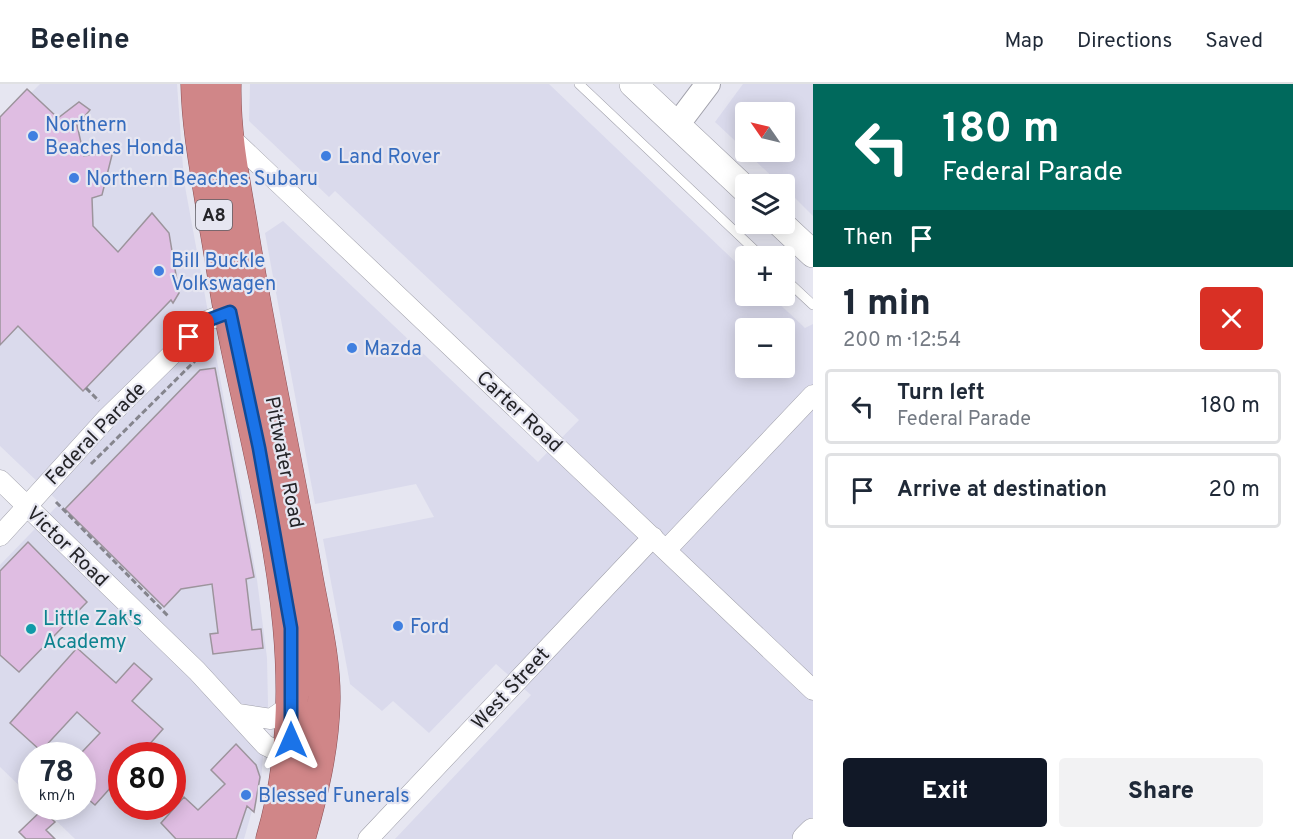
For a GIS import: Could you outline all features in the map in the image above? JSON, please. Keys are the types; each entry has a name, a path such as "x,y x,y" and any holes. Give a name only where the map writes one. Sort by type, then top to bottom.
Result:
{"highway":[{"name":"Pittwater Road","path":"197,84 206,173 290,617 291,758 272,839"},
{"name":"Pittwater Road","path":"225,84 234,320 296,517 319,651 324,699 322,734 316,770 298,839"},
{"path":"291,758 322,734"}],"main road":[{"path":"633,84 735,180"},
{"path":"792,234 813,254"},
{"path":"807,839 813,832"}],"street":[{"path":"677,125 708,84"},
{"name":"Carter Road","path":"227,134 813,690"},
{"name":"Federal Parade","path":"1,532 106,419 206,321 234,320"},
{"name":"West Street","path":"368,839 660,543 813,395"},
{"name":"Victor Road","path":"0,480 238,714 265,746 291,758"},
{"path":"238,714 271,719 291,705"}],"lane":[{"path":"579,84 750,246"},
{"path":"795,288 813,305"}],"path":[{"path":"85,470 234,320"},
{"path":"86,388 99,401 94,407"},
{"path":"62,494 55,503 169,617"}],"shaded area":[{"path":"40,84 177,84 184,181 257,580 267,658 268,705 261,779 244,839 75,839 55,820 96,820 96,742 18,742 18,784 0,767 0,565 60,503 0,446 0,124"},
{"path":"250,84 549,84 735,261 735,306 782,306 794,318 735,318 735,378 795,378 795,319 805,328 813,324 813,839 395,839 531,695 496,664 429,733 393,701 382,711 350,684 323,539 434,517 416,484 315,504 265,233 283,221 538,462 579,420 335,191 329,197 249,121"},
{"path":"743,84 813,84 813,216 795,198 795,174 769,174 757,162 795,162 795,102 735,102 735,141 715,122"}],"building":[{"path":"27,89 58,118 79,102 90,110 77,125 84,156 113,151 102,195 92,198 93,226 118,252 152,213 169,233 179,293 173,303 171,300 83,391 18,326 0,345 0,117"},
{"path":"215,368 254,577 246,579 252,630 261,629 263,648 213,654 210,634 218,633 212,584 181,589 164,607 65,509 200,370"},
{"name":"Little Zak's Academy","path":"28,542 87,602 19,672 0,655 0,571"},
{"path":"77,648 116,683 134,663 152,679 132,701 163,729 151,742 108,742 108,791 96,804 96,742 91,742 100,733 77,712 49,742 31,742 10,723"},
{"path":"236,744 256,765 260,777 254,812 247,806 236,839 176,839 161,823 164,820 186,820 186,799 198,810 225,784 211,770"},
{"path":"32,820 53,820 55,822 46,830 55,839 26,839 19,832"}],"place":[{"name":"Northern Beaches Honda","path":"33,136"},
{"name":"Land Rover","path":"326,156"},
{"name":"Northern Beaches Subaru","path":"74,178"},
{"name":"Bill Buckle Volkswagen","path":"159,271"},
{"name":"Mazda","path":"352,348"},
{"name":"Ford","path":"398,626"},
{"name":"Little Zak's Academy","path":"31,629"},
{"name":"Blessed Funerals","path":"246,795"}],"route":[{"path":"189,337 206,321 230,312 278,542 291,628 291,740"}]}
